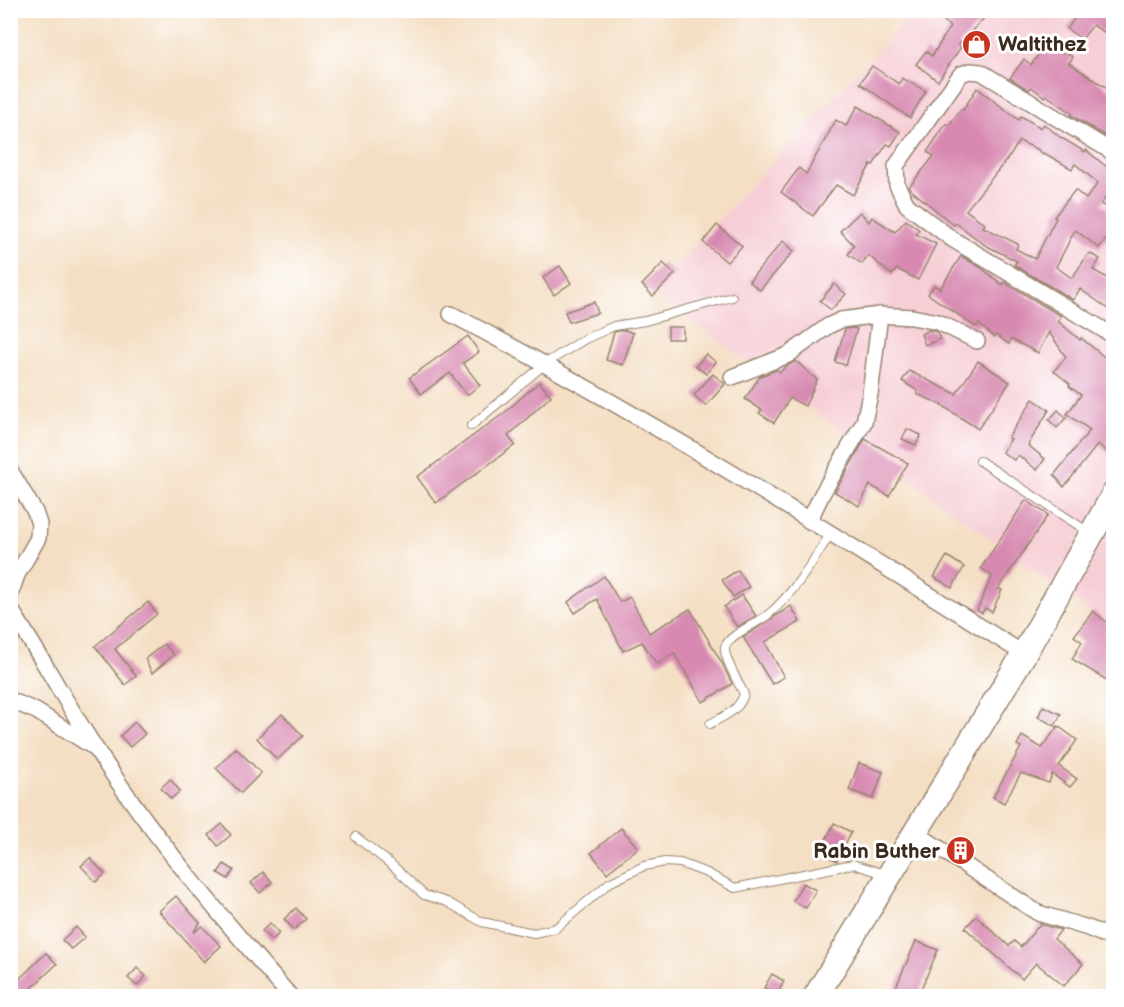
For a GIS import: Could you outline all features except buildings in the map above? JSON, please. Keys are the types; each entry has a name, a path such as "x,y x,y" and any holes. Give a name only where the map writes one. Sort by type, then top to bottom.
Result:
{"main road":[{"path":"816,996 1024,654 1113,494"}],"street":[{"path":"1113,153 981,72 970,71 961,74 896,166 897,185 907,205 952,239 1113,336"},
{"path":"452,314 546,363 831,533 1024,654"},
{"path":"809,520 864,422 880,315"},
{"path":"732,377 788,355 828,326 841,320 880,315 912,317 938,322 977,341"},
{"path":"10,470 35,512 39,524 38,538 17,575 10,595"},
{"path":"10,608 95,748 177,862 290,996"},
{"path":"10,700 36,711 95,748"},
{"path":"915,833 1038,913 1088,928 1113,939"}],"lane":[{"path":"471,426 546,363 585,339 614,326 645,321 732,297"},
{"path":"980,461 1091,534"},
{"path":"710,724 734,711 741,703 744,694 728,660 726,646 739,633 768,615 787,597 831,533"},
{"path":"356,837 392,865 424,895 447,902 482,922 534,933 556,928 609,883 644,866 664,862 680,863 735,888 853,864 889,876"}],"shaded area":[{"path":"914,11 1113,11 1113,628 651,292"}],"place":[{"name":"Waltithez","path":"977,44"},
{"name":"Rabin Buther","path":"961,851"}]}
